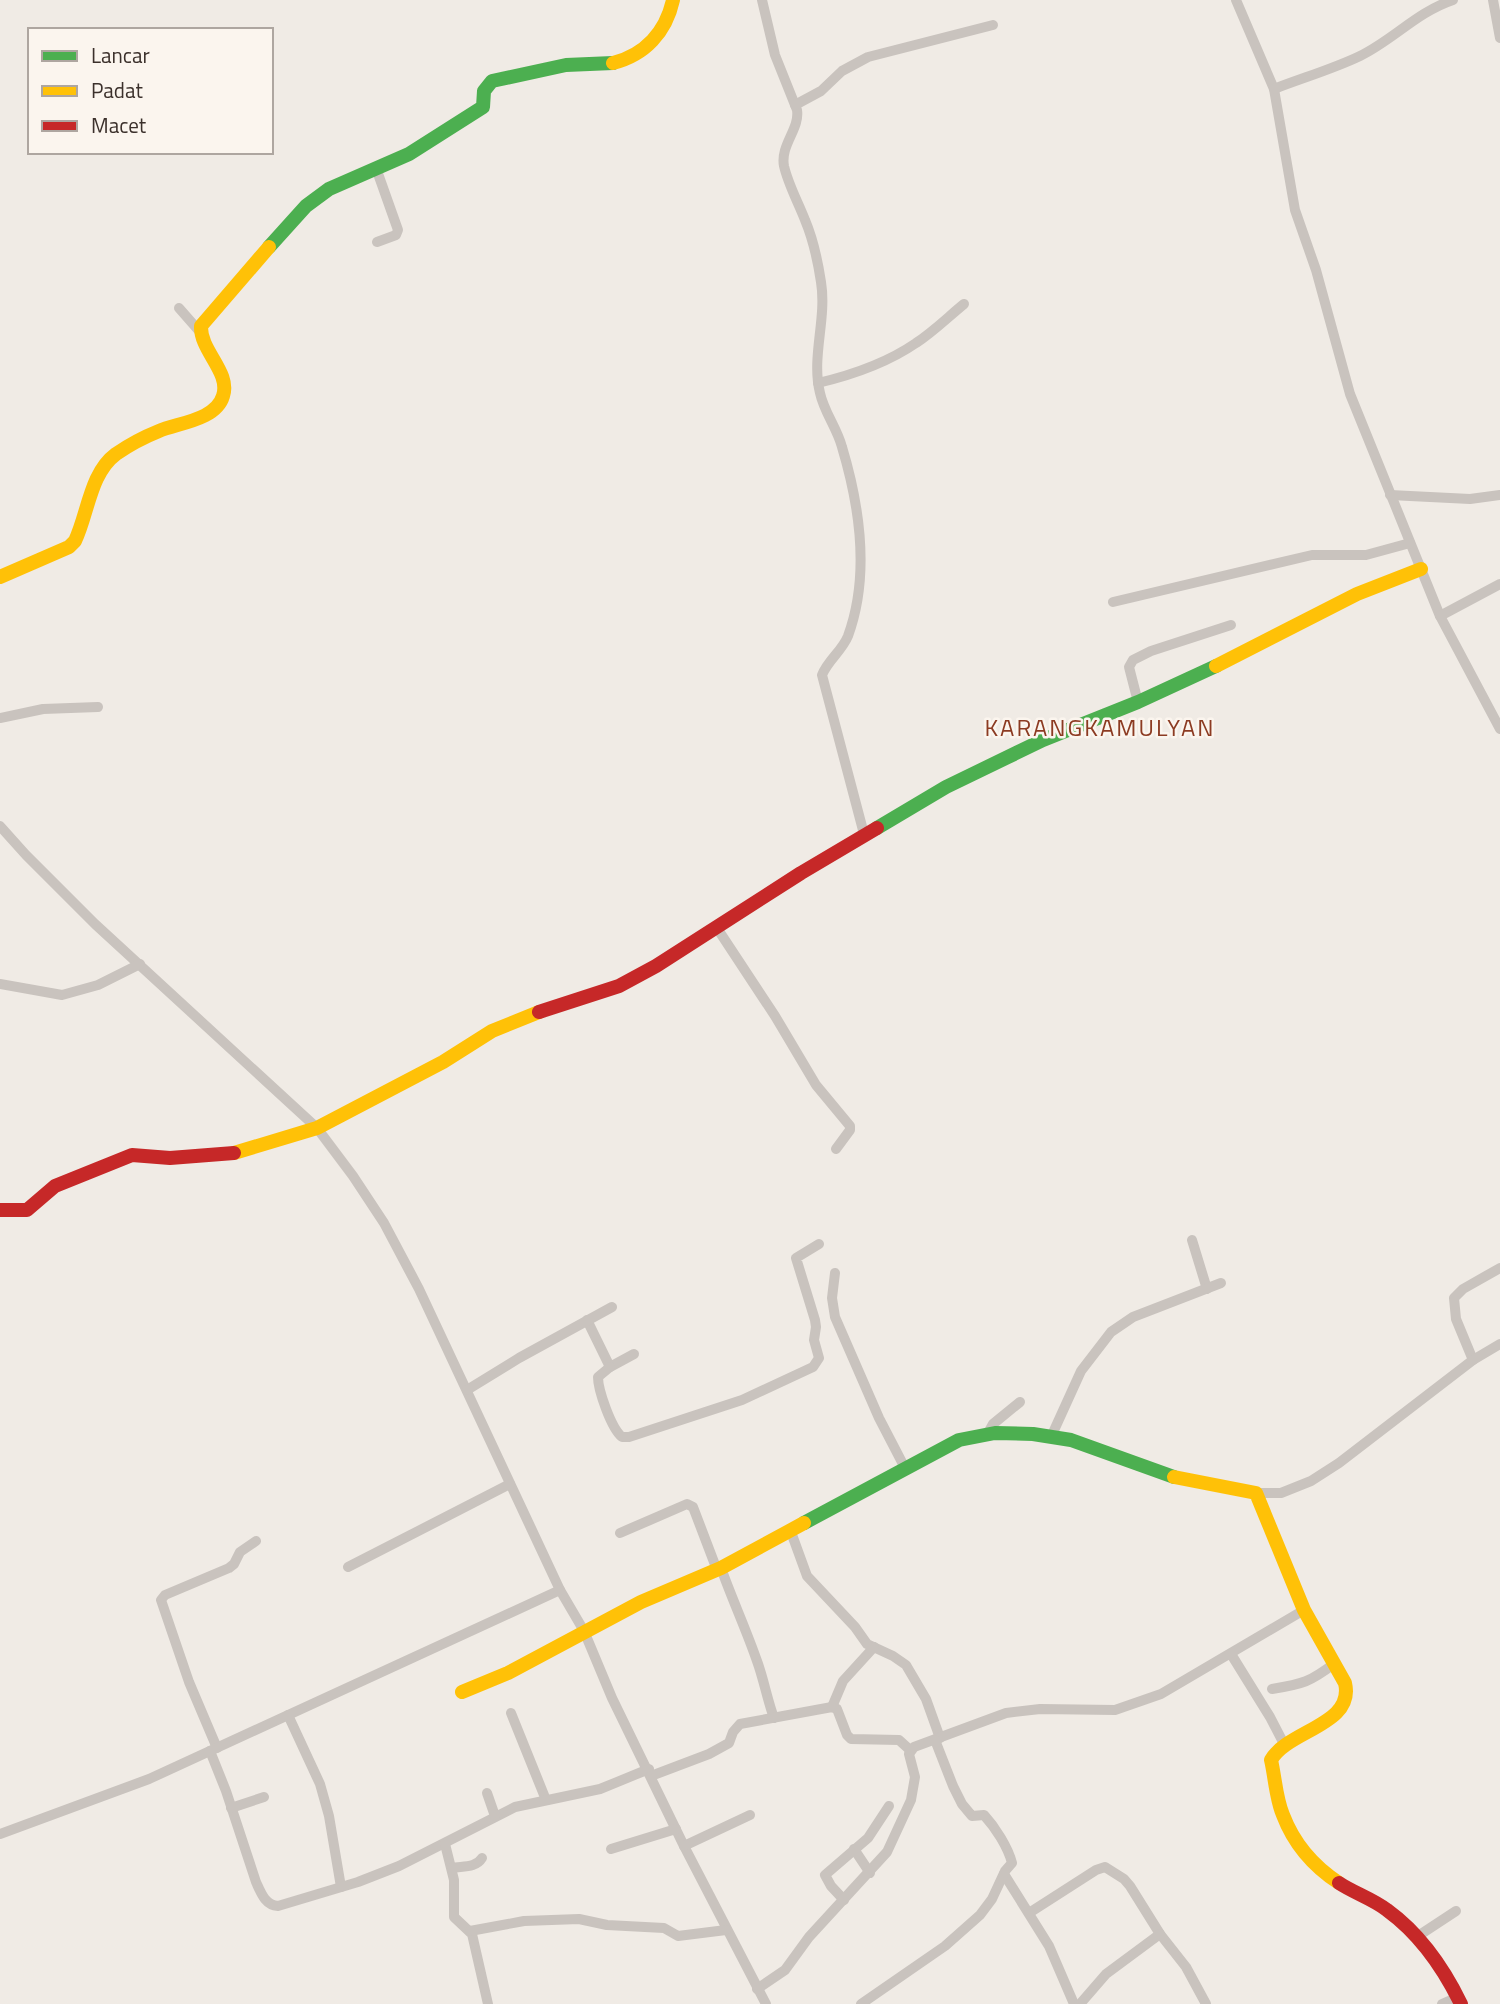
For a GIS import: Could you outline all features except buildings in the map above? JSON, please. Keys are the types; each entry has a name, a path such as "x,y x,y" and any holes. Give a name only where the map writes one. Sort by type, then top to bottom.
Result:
{"street":[{"path":"200,332 205,321 280,233 306,206 328,189 409,154 441,132 475,114 482,107 484,91 492,81 567,65 618,62 634,55 654,41 671,14 673,0"},
{"path":"762,0 775,55 795,106 797,119 783,159 784,167 806,223 822,284 818,383 824,407 842,447 852,487 860,548 860,588 846,640 822,675 864,834"},
{"path":"1236,0 1274,89 1295,210 1316,270 1350,394 1440,616 1500,729"},
{"path":"1274,89 1360,56 1437,5 1453,0"},
{"path":"1493,0 1500,37"},
{"path":"795,106 821,91 842,71 868,57 993,25"},
{"path":"376,168 398,230 396,235 377,242"},
{"path":"818,383 865,369 916,343 964,304"},
{"path":"0,577 69,547 75,541 96,485 106,464 114,455 160,430 205,414 221,402 225,392 222,377 200,332 179,308"},
{"path":"1390,495 1470,499 1500,495"},
{"path":"1113,603 1304,557 1366,555 1410,543"},
{"path":"0,1210 27,1210 55,1186 132,1155 170,1158 232,1154 256,1149 317,1128 443,1062 492,1031 524,1017 619,986 656,966 864,834 958,781 1043,740 1138,702 1247,652 1357,594 1421,569"},
{"path":"1440,616 1500,584"},
{"path":"1138,702 1129,667 1133,660 1151,651 1231,625"},
{"path":"0,718 43,709 98,707"},
{"path":"0,825 95,924 317,1128 384,1223 419,1289 560,1590 584,1631 612,1698 684,1846 766,2004"},
{"path":"716,928 775,1016 816,1085 850,1126 836,1149"},
{"path":"0,984 62,995 98,985 140,964"},
{"path":"1192,1240 1207,1289"},
{"path":"634,1354 601,1373 598,1380 614,1428 622,1437 742,1400 813,1367 819,1358 813,1338 816,1327 796,1258 819,1244"},
{"path":"1473,1360 1456,1319 1454,1298 1463,1289 1500,1268"},
{"path":"835,1273 832,1298 835,1317 879,1418 906,1470"},
{"path":"1051,1437 1081,1371 1111,1332 1133,1317 1221,1283"},
{"path":"467,1390 612,1307"},
{"path":"587,1320 610,1367"},
{"path":"463,1692 508,1673 641,1602 719,1569 792,1532 959,1440 988,1433 1051,1437 1094,1447 1145,1468 1182,1479 1256,1493 1281,1493 1311,1481 1339,1463 1473,1360 1500,1344"},
{"path":"988,1433 993,1424 1020,1402"},
{"path":"348,1567 510,1484"},
{"path":"1256,1493 1304,1610 1335,1663 1348,1696 1343,1707 1318,1726 1277,1749 1271,1760 1282,1814 1304,1853 1331,1878 1352,1892 1377,1902 1418,1936 1448,1978 1459,2001 1442,2004"},
{"path":"620,1533 687,1504 693,1507 756,1658 774,1718"},
{"path":"792,1532 807,1576 855,1627 867,1644 906,1665 926,1699 937,1739 962,1804 972,1815 984,1815 989,1820 1012,1863 980,1915 945,1945 861,2004"},
{"path":"256,1541 240,1552 229,1568 162,1598 179,1658 213,1749 256,1882 269,1904 278,1906 399,1866 515,1807 600,1789 709,1754 729,1743 740,1724 832,1707 837,1709 847,1735 852,1739 899,1740 910,1750 915,1777 911,1800 887,1852 808,1937 785,1970 757,1989"},
{"path":"0,1834 149,1779 560,1590"},
{"path":"910,1750 1006,1713 1023,1710 1105,1710 1137,1704 1161,1694 1304,1610"},
{"path":"832,1707 843,1681 874,1647"},
{"path":"1231,1654 1284,1744"},
{"path":"1272,1689 1301,1685 1313,1680 1335,1663"},
{"path":"511,1713 546,1800"},
{"path":"288,1715 320,1784 329,1816 341,1887"},
{"path":"487,1793 495,1816"},
{"path":"231,1808 264,1797"},
{"path":"844,1900 825,1875 868,1838 889,1806"},
{"path":"684,1846 750,1815"},
{"path":"611,1849 676,1829"},
{"path":"446,1844 452,1868 454,1917 470,1931 488,2004"},
{"path":"854,1849 870,1872"},
{"path":"452,1868 474,1866 479,1864 482,1858"},
{"path":"1029,1913 1105,1867 1130,1886 1160,1934 1186,1967 1206,2004"},
{"path":"1004,1874 1049,1946 1074,2004"},
{"path":"1418,1936 1455,1911"},
{"path":"470,1931 524,1921 579,1919 607,1925 664,1928 678,1936 726,1930"},
{"path":"1080,2004 1099,1980 1160,1934"}],"traffic: fast":[{"path":"269,247 306,206 329,189 409,154 483,107 484,91 492,81 566,65 613,63"},
{"path":"877,828 946,787 1043,740 1138,702 1216,666"},
{"path":"804,1523 959,1440 995,1433 1033,1434 1071,1440 1174,1477"}],"traffic: slow":[{"path":"613,63 635,54 652,40 665,22 673,0"},
{"path":"0,577 69,547 75,541 100,472 116,454 153,433 205,416 219,404 223,396 223,378 205,344 201,326 269,247"},
{"path":"1216,666 1357,594 1421,569"},
{"path":"234,1153 317,1128 443,1062 492,1031 539,1012"},
{"path":"1174,1477 1256,1493 1304,1610 1345,1683 1345,1697 1340,1709 1318,1726 1291,1741 1271,1760 1277,1795 1287,1826 1313,1862 1339,1883"},
{"path":"462,1692 508,1673 641,1602 721,1568 804,1523"}],"traffic: jam":[{"path":"539,1012 619,986 656,966 877,828"},
{"path":"0,1210 27,1210 55,1186 132,1155 170,1158 234,1153"},
{"path":"1339,1883 1382,1906 1399,1919 1438,1964 1461,2004"}],"district":[{"name":"KARANGKAMULYAN","path":"1100,727"}]}
